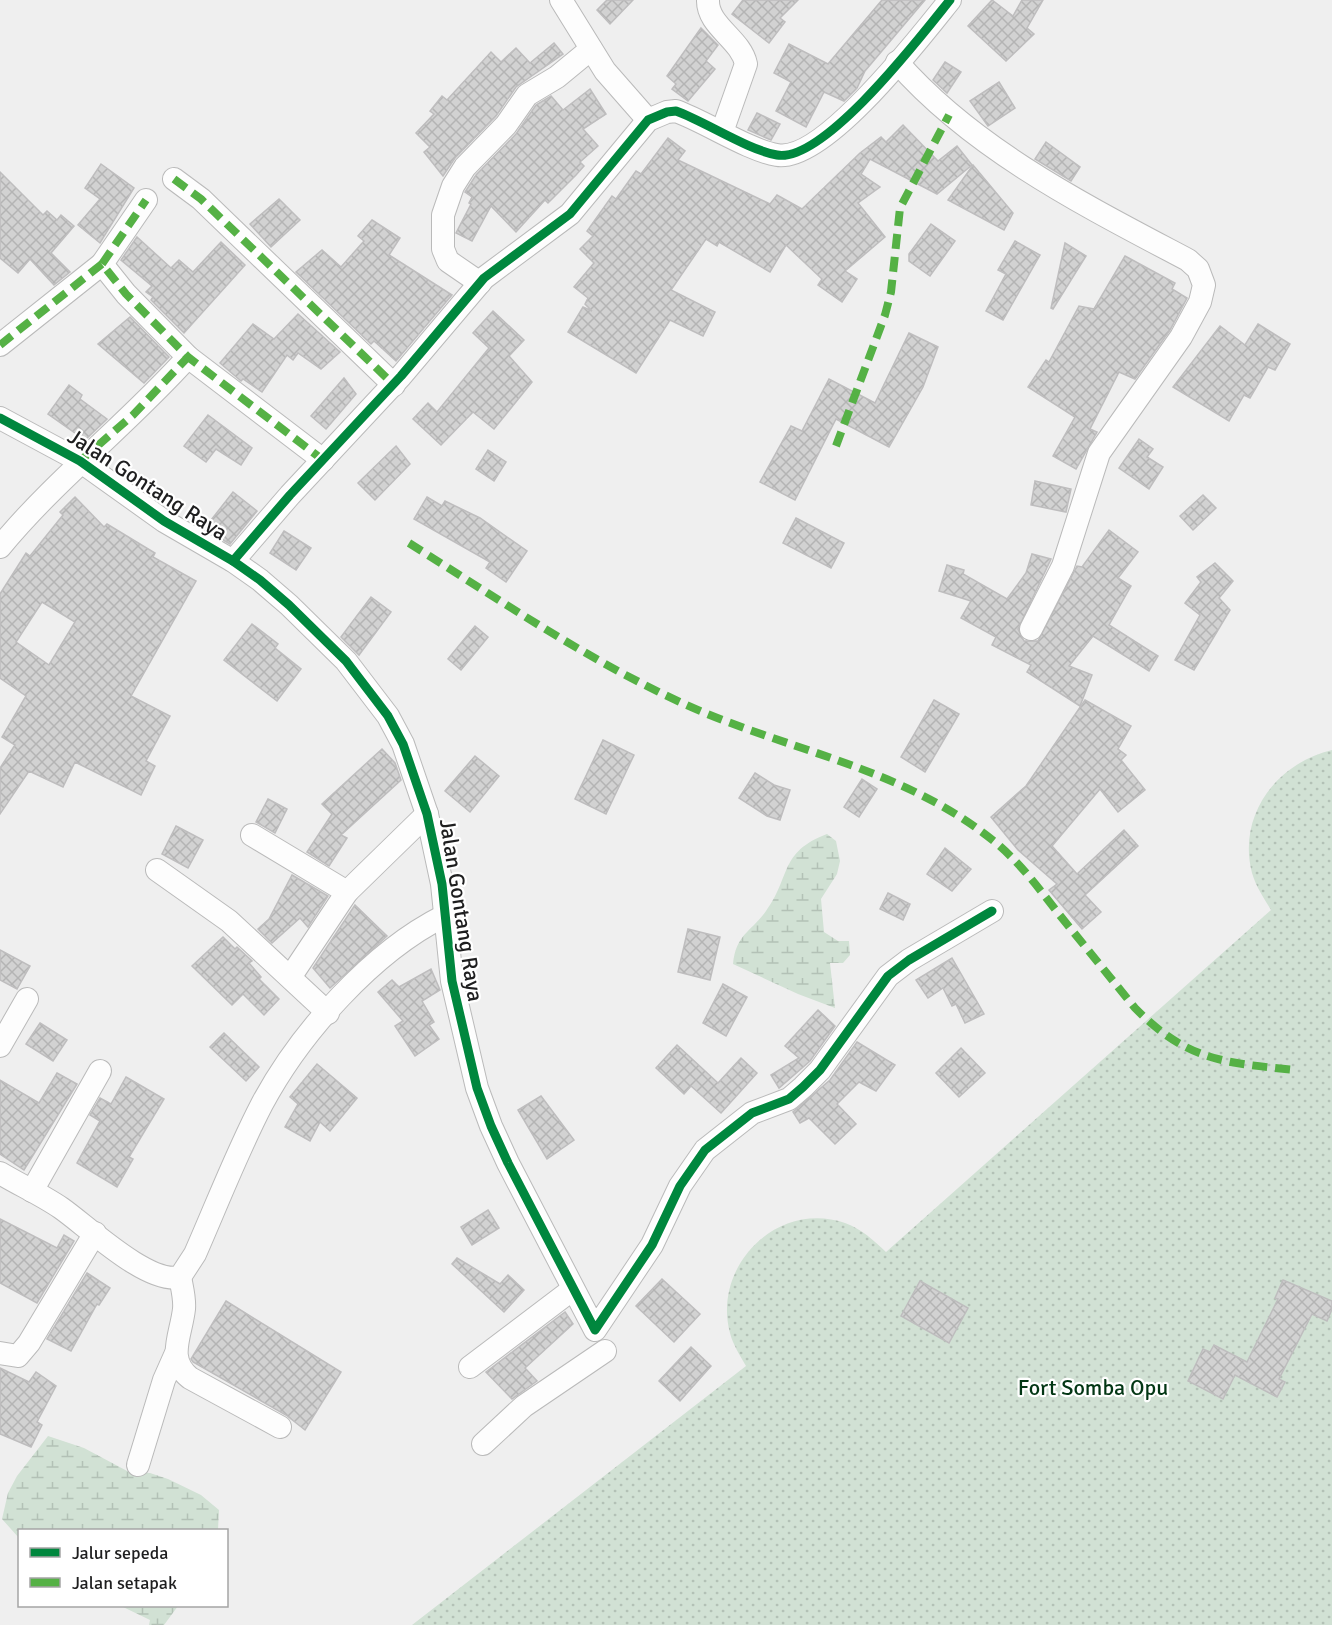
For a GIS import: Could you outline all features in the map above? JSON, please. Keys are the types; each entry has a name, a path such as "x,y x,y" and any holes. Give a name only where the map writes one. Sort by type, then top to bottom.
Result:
{"street":[{"path":"561,0 605,70 648,120"},
{"path":"708,0 709,11 714,20 744,55 746,63 722,132"},
{"path":"233,561 394,385 480,283 575,209 648,120 667,112 676,111 777,155 786,155 805,148 847,119 950,0"},
{"path":"480,283 448,261 443,249 443,215 453,186 465,168 506,125 527,95 557,77 591,49"},
{"path":"897,62 949,115 1054,185 1188,260 1198,269 1204,285 1200,302 1181,337 1099,453 1063,566 1031,629"},
{"path":"174,179 201,200 394,385"},
{"path":"0,345 102,264 129,221 146,200"},
{"path":"102,264 126,294 188,357 323,460"},
{"path":"0,547 80,461 133,415 188,357"},
{"name":"Jalan Gontang Raya","path":"0,418 80,461 164,521 233,561 289,605 363,681 388,716 403,744 427,814 441,884 452,981 477,1088 508,1163 596,1330 652,1245 680,1186 705,1150 752,1113 789,1099 803,1087 820,1070 888,976 909,960 992,911"},
{"path":"291,976 347,892 427,814"},
{"path":"252,835 347,892"},
{"path":"157,870 229,921 291,976 328,1013"},
{"path":"138,1466 164,1380 176,1353 184,1304 180,1277 195,1254 264,1101 310,1034 381,958 409,936 444,916"},
{"path":"0,1046 27,999"},
{"path":"32,1191 100,1071"},
{"path":"0,1173 32,1191 145,1269 168,1278 180,1277"},
{"path":"0,1353 11,1357 22,1352 95,1233"},
{"path":"470,1367 573,1289"},
{"path":"483,1444 524,1406 604,1351"},
{"path":"176,1353 179,1370 190,1378 280,1427"}],"green space":[{"name":"Fort Somba Opu","path":"1332,750 1332,1625 412,1625 746,1366 731,1337 727,1308 731,1284 741,1263 755,1244 774,1230 796,1221 820,1218 857,1228 886,1252 1271,910 1252,873 1249,852 1250,831 1256,812 1279,779 1312,757"},
{"path":"827,834 836,841 840,861 837,874 821,899 824,932 838,941 849,941 850,955 843,963 830,963 835,1008 798,994 733,964 737,946 774,899 793,857 812,841"},
{"path":"48,1436 84,1448 129,1472 150,1473 201,1495 219,1510 218,1529 18,1529 18,1537 2,1519 8,1493 17,1476"},
{"path":"123,1607 177,1607 164,1625 149,1625 150,1620"}],"building":[{"path":"607,0 633,0 610,24 597,10"},
{"path":"743,0 798,0 780,18 785,22 769,43 732,14"},
{"path":"882,0 925,0 865,71 857,88 844,101 824,92 806,127 776,111 791,82 774,73 789,44 828,64"},
{"path":"992,0 1013,16 1022,0 1043,0 1027,28 1034,34 1006,61 968,26"},
{"path":"701,28 718,45 706,61 715,69 688,101 672,89 676,84 667,76"},
{"path":"554,43 563,54 516,87 496,116 455,158 443,176 424,152 430,147 416,133 434,114 430,111 442,96 447,100 491,52 501,62 516,48 530,63"},
{"path":"945,62 961,72 947,93 933,80"},
{"path":"999,82 1015,108 988,126 970,101"},
{"path":"590,89 606,114 583,129 598,146 580,162 584,166 576,175 548,203 545,200 516,232 491,206 472,241 456,233 471,204 469,203 472,197 465,192 476,175 516,134 536,105 551,96 563,110"},
{"path":"757,113 780,124 771,140 748,130"},
{"path":"903,125 938,161 957,146 972,165 937,194 870,159 861,174 880,187 858,203 885,237 845,271 857,279 842,302 818,285 822,279 786,245 770,272 719,242 717,246 706,239 671,290 715,312 703,336 670,320 636,373 568,332 583,307 592,311 585,304 588,298 574,287 594,263 580,249 593,236 587,231 612,196 616,199 636,171 641,174 668,138 685,151 678,160 770,204 777,195 802,209 860,153 881,137 886,142"},
{"path":"1046,142 1080,167 1071,181 1035,159"},
{"path":"101,164 134,188 100,243 78,225 100,199 85,188"},
{"path":"973,165 1013,213 1004,230 948,200"},
{"path":"0,172 43,215 47,211 57,220 61,215 74,226 51,253 70,272 54,285 30,259 18,273 0,258"},
{"path":"279,199 300,220 271,247 250,224"},
{"path":"372,220 400,238 389,255 452,295 396,361 374,341 371,344 296,272 322,250 341,267 364,241 358,236"},
{"path":"931,224 955,241 930,276 909,261 909,254"},
{"path":"137,237 171,268 179,260 193,272 221,242 245,265 184,333 151,300 153,297 146,292 152,286 121,260"},
{"path":"1015,241 1040,255 1003,320 986,311 1006,274 998,270"},
{"path":"1065,243 1086,256 1053,309 1051,308"},
{"path":"1125,256 1175,283 1172,289 1187,298 1170,330 1135,379 1119,372 1090,429 1097,432 1076,469 1053,456 1075,417 1028,387 1046,360 1049,362 1079,306 1094,309"},
{"path":"493,311 524,340 509,356 532,382 494,429 473,412 441,445 413,419 428,403 437,412 489,348 473,333"},
{"path":"298,314 340,352 321,369 298,353 293,360 287,355 262,392 243,379 241,381 220,363 253,324 274,339"},
{"path":"130,317 169,357 144,383 98,344"},
{"path":"1258,324 1290,344 1275,370 1268,367 1250,398 1244,395 1229,421 1173,387 1220,326 1245,345"},
{"path":"909,333 938,347 923,387 889,447 836,419 795,500 760,482 791,426 802,431 829,379 875,403"},
{"path":"344,378 356,394 326,429 311,416"},
{"path":"69,385 82,395 80,399 107,419 85,440 48,414"},
{"path":"208,415 252,448 241,465 216,449 206,462 184,446"},
{"path":"1139,439 1153,449 1147,457 1163,467 1149,489 1119,468"},
{"path":"396,446 410,464 375,500 358,483"},
{"path":"488,450 506,462 494,481 476,469"},
{"path":"1035,481 1071,489 1066,512 1031,505"},
{"path":"233,492 257,511 230,544 204,529"},
{"path":"1203,495 1216,508 1193,530 1180,516"},
{"path":"75,497 104,527 107,524 155,553 153,557 196,581 131,696 170,716 146,761 155,766 141,795 75,762 63,787 29,771 0,814 0,768 15,745 2,737 26,696 0,678 0,594 26,553 30,556 63,515 60,512","holes":["42,602 75,622 49,665 16,642"]},
{"path":"427,497 442,506 445,501 480,518 527,551 506,582 486,568 490,562 414,519"},
{"path":"796,518 844,543 831,568 783,543"},
{"path":"1109,530 1138,552 1118,578 1131,586 1109,625 1158,656 1149,671 1093,636 1069,666 1092,675 1080,706 1027,672 1031,665 992,645 996,637 961,618 971,601 939,591 947,565 964,570 963,574 1007,599 1026,573 1032,554 1051,559 1018,629 1024,641 1038,641 1077,566 1082,567"},
{"path":"284,531 311,548 296,570 270,553"},
{"path":"1215,563 1233,581 1219,598 1230,610 1194,670 1175,660 1200,615 1185,603 1201,582 1197,577"},
{"path":"371,597 391,612 359,655 341,637"},
{"path":"252,624 278,644 275,648 301,669 277,701 224,660"},
{"path":"475,626 488,637 461,670 448,659"},
{"path":"934,700 959,714 925,772 901,757"},
{"path":"1085,700 1131,726 1118,749 1126,755 1121,760 1145,790 1118,812 1100,789 1052,846 1077,874 1124,830 1138,846 1085,895 1101,912 1082,929 1049,890 1057,884 1018,850 991,817 1026,786"},
{"path":"603,740 634,755 606,814 575,799"},
{"path":"382,749 395,763 401,780 341,835 347,838 329,866 307,852 332,814 322,804"},
{"path":"475,756 499,776 470,812 445,791"},
{"path":"755,773 774,785 790,790 780,820 767,816 739,798"},
{"path":"862,779 877,789 859,817 844,807"},
{"path":"268,799 287,809 275,833 256,822"},
{"path":"176,826 203,840 188,868 162,854"},
{"path":"945,848 971,869 952,891 927,874"},
{"path":"292,875 328,896 308,927 300,918 272,943 258,929 269,919"},
{"path":"888,893 910,904 903,920 880,909"},
{"path":"355,905 387,936 330,988 313,968"},
{"path":"688,929 720,937 710,980 678,972"},
{"path":"223,937 252,961 249,963 261,977 259,979 279,999 264,1015 243,994 232,1005 192,966"},
{"path":"0,950 30,966 17,989 0,980"},
{"path":"952,958 984,1014 965,1023 956,1004 952,1006 943,988 928,998 916,980"},
{"path":"431,969 440,990 422,1001 434,1022 429,1025 439,1039 415,1056 395,1026 403,1021 378,992 392,980 399,987"},
{"path":"723,984 747,997 726,1036 703,1023"},
{"path":"818,1010 835,1026 810,1061 779,1088 771,1075 799,1058 785,1046"},
{"path":"40,1023 67,1040 53,1061 26,1044"},
{"path":"224,1033 259,1067 246,1081 210,1047"},
{"path":"857,1042 895,1065 876,1091 859,1082 837,1104 856,1124 835,1144 809,1118 800,1123 793,1112 830,1080"},
{"path":"677,1045 718,1083 741,1058 757,1073 721,1113 691,1086 684,1094 656,1068"},
{"path":"961,1048 985,1073 959,1097 936,1073"},
{"path":"317,1064 357,1098 330,1131 320,1122 310,1141 285,1127 298,1104 290,1097"},
{"path":"57,1073 77,1084 24,1170 0,1154 0,1080 39,1103"},
{"path":"126,1077 164,1099 129,1157 133,1159 117,1187 77,1163 100,1121 90,1115 100,1098 111,1104"},
{"path":"541,1096 574,1140 547,1159 518,1110"},
{"path":"488,1210 499,1228 472,1245 461,1227"},
{"path":"0,1219 57,1248 64,1235 74,1241 37,1303 0,1283"},
{"path":"457,1258 500,1284 508,1275 524,1290 504,1312 452,1264"},
{"path":"87,1273 110,1288 99,1305 97,1304 71,1351 47,1339"},
{"path":"662,1279 700,1314 674,1342 636,1306"},
{"path":"1283,1280 1332,1301 1332,1309 1327,1321 1312,1314 1279,1379 1285,1382 1277,1397 1235,1375 1223,1399 1188,1381 1203,1349 1210,1352 1214,1345 1247,1362 1278,1299 1275,1298"},
{"path":"920,1281 968,1308 949,1343 901,1316"},
{"path":"226,1301 341,1372 305,1430 286,1415 191,1359"},
{"path":"565,1312 573,1324 525,1368 537,1381 512,1399 486,1372"},
{"path":"691,1347 711,1366 680,1401 659,1381"},
{"path":"0,1368 29,1382 36,1372 56,1386 37,1422 42,1425 31,1447 0,1434"}],"marked path":[{"path":"836,446 885,315 891,292 900,208 949,115"},
{"path":"174,179 201,199 394,385"},
{"path":"102,264 146,200"},
{"path":"0,345 102,264 126,294 188,357 323,460"},
{"path":"80,461 133,415 188,357"},
{"path":"409,543 543,628 646,686 722,720 883,778 922,795 959,816 995,842 1021,867 1135,1008 1154,1026 1172,1039 1208,1056 1248,1065 1296,1070"}],"cycle path":[{"path":"233,561 290,495 401,376 484,278 570,214 648,120 667,112 676,111 766,152 777,155 797,152 820,139 845,119 895,67 950,0"},
{"path":"0,418 80,461 164,521 233,561 260,580 346,661 388,716 403,744 427,814 442,884 452,981 477,1088 508,1163 595,1330 652,1245 680,1186 705,1150 752,1113 789,1099 803,1087 820,1070 888,976 909,960 992,911"}]}
